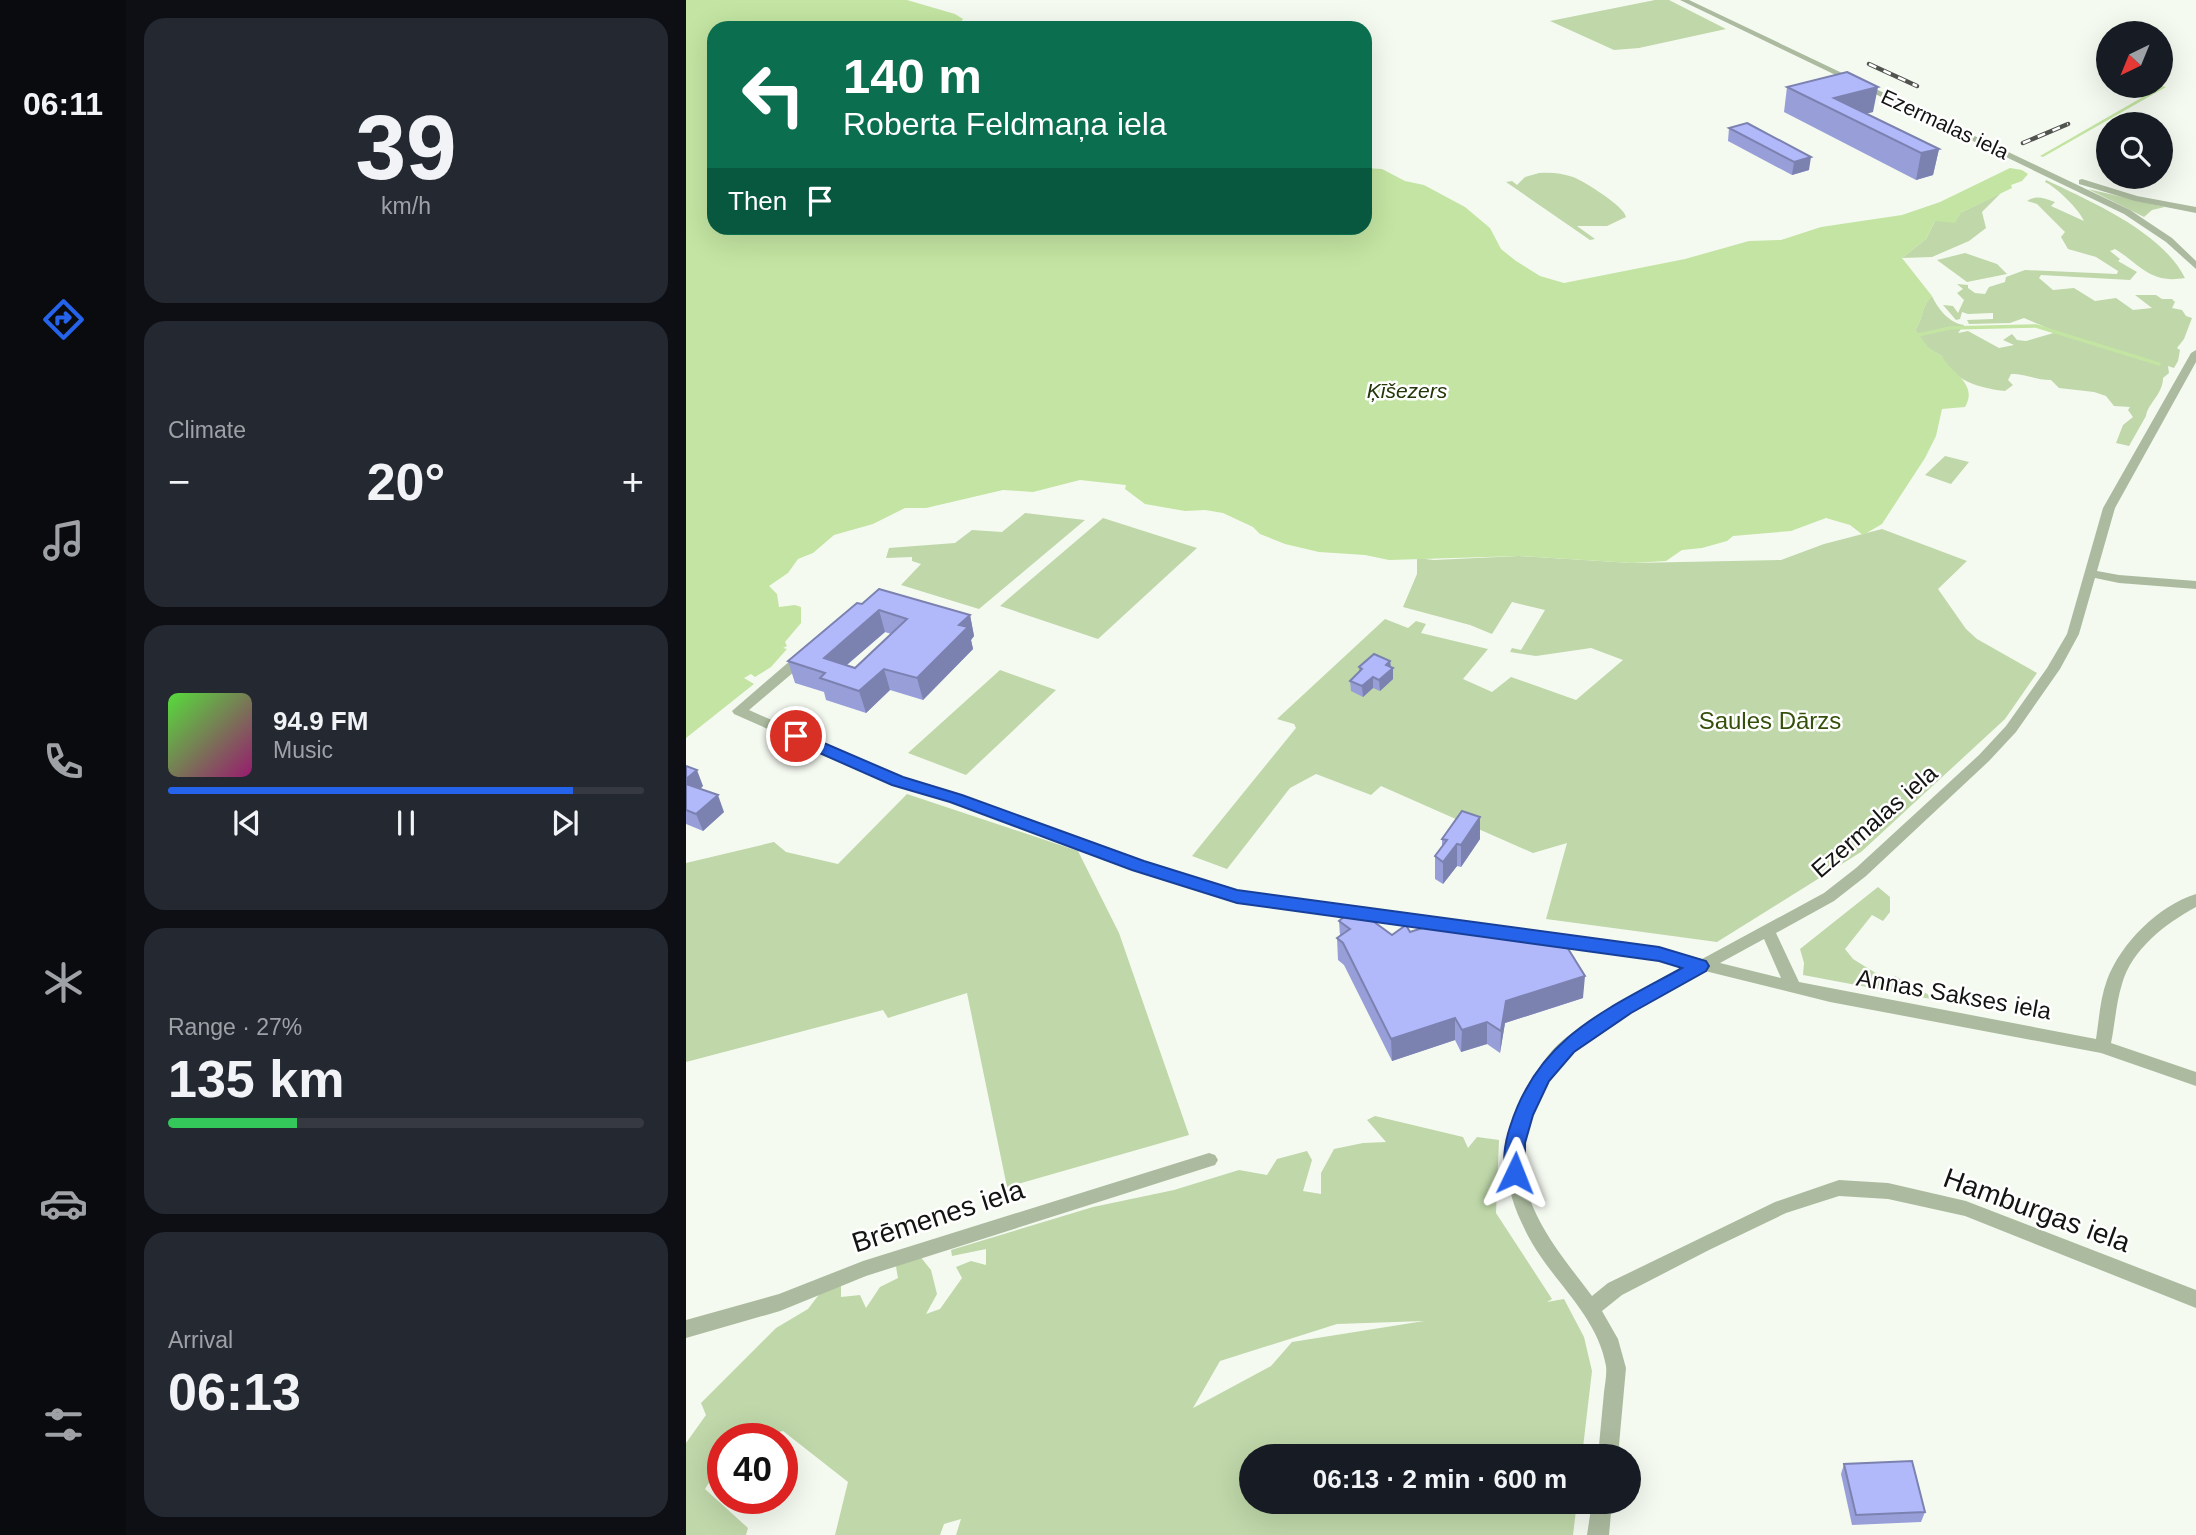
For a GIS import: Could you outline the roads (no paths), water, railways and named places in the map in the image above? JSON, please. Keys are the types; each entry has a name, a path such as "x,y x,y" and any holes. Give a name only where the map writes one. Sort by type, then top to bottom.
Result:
{"street":[{"name":"Ezermalas iela","path":"1683,0 2026,163 2150,218 2196,266"},
{"path":"2026,163 2115,192 2196,210"},
{"path":"2150,218 2171,209 2196,210"},
{"name":"Ezermalas iela","path":"1609,1444 1616,1367 1608,1339 1539,1238 1523,1205 1515,1173 1515,1143 1524,1115 1542,1076 1567,1046 1624,1008 1829,897 1861,872 1984,758 2011,729 2073,634 2109,508 2195,356"},
{"path":"2089,573 2119,579 2196,585"},
{"name":"Annas Sakses iela","path":"813,649 739,711 897,781 956,799 1138,865 1237,896 1659,954 1794,988 2102,1047 2196,1079"},
{"path":"2102,1047 2116,978 2127,958 2150,931 2177,910 2196,900"},
{"path":"1768,932 1794,988"},
{"name":"Brēmenes iela","path":"686,1329 780,1302 863,1269 1209,1160"},
{"name":"Hamburgas iela","path":"1590,1309 1615,1289 1703,1244 1781,1208 1839,1188 1888,1191 1966,1209 2196,1299"},
{"path":"1598,1535 1601,1514"}],"water":[{"name":"Ķīšezers","path":"686,0 907,0 955,14 963,19 707,21 707,235 1372,235 1372,168 1382,169 1405,181 1424,185 1465,207 1490,228 1501,249 1516,261 1540,276 1564,283 1685,259 1749,241 1781,240 1821,227 1902,215 1940,202 2010,168 2028,174 2022,181 2011,185 2012,188 1962,212 1955,223 1935,221 1926,239 1902,258 1932,296 1915,330 1929,348 1942,356 1962,379 1968,391 1968,399 1965,407 1942,409 1936,436 1925,458 1882,524 1863,535 1850,525 1826,518 1791,531 1733,536 1727,541 1702,548 1682,550 1666,561 1632,563 1519,556 1389,560 1365,555 1319,552 1285,544 1260,534 1253,527 1223,513 1185,511 1145,504 1125,489 1126,485 1080,480 1033,492 1003,490 926,508 905,508 873,524 834,535 813,553 798,559 788,573 769,586 777,594 779,607 801,607 801,623 785,642 787,646 783,648 787,649 771,667 755,677 751,674 744,678 754,684 686,738"},
{"path":"2141,98 2147,98 2122,112 2117,112"},
{"path":"2096,124 2096,127 2043,157 2040,156"}],"waterway":[{"path":"1918,335 1950,328 2036,326 2159,364"}],"railway":[{"path":"1869,64 1917,86"},
{"path":"2023,143 2068,124"}],"park label":[{"name":"Saules Dārzs","path":"1770,720"}]}
